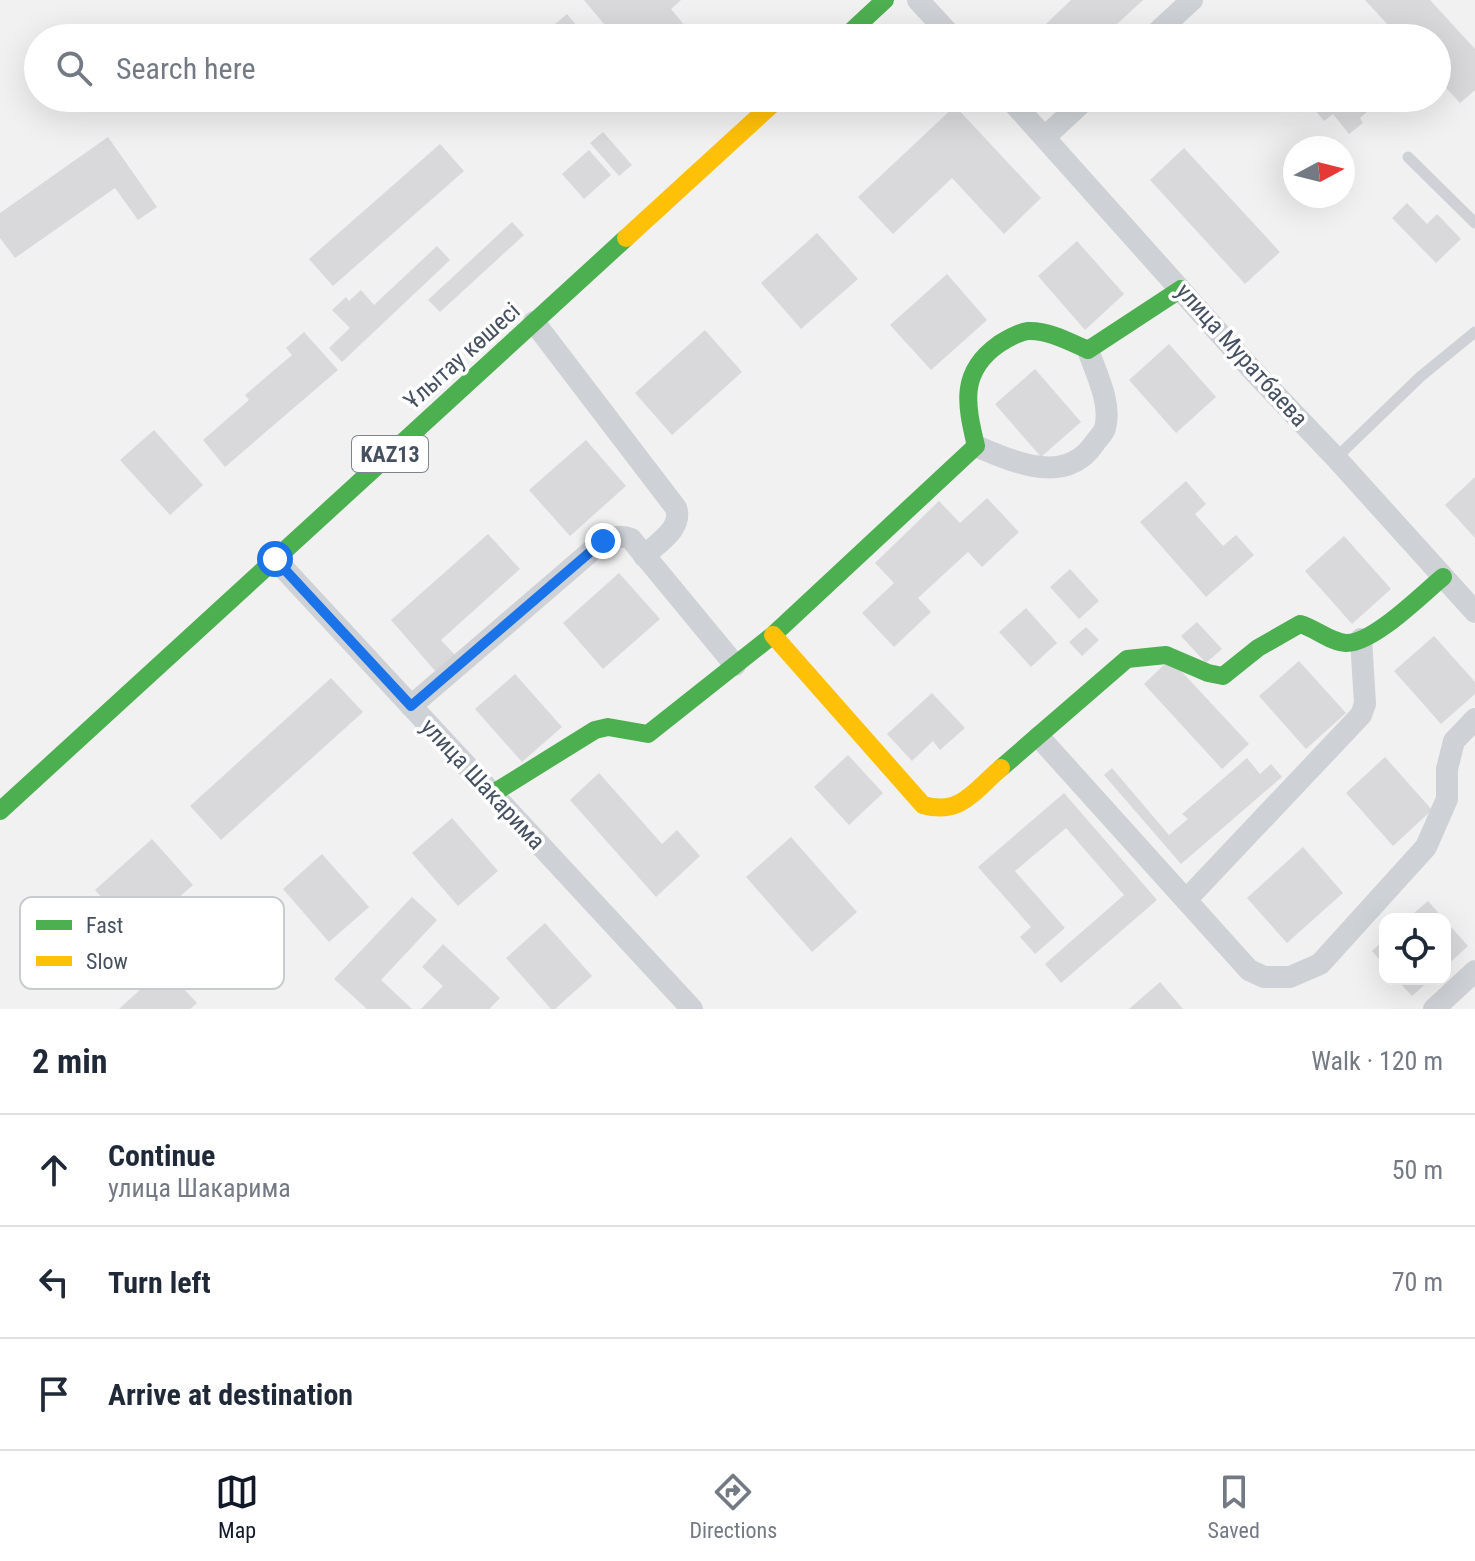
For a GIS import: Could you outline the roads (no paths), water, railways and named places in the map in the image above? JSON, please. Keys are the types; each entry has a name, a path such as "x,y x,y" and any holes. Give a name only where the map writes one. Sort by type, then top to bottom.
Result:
{"street":[{"path":"859,24 885,0"},
{"path":"918,0 940,24"},
{"path":"1166,24 1192,0"},
{"name":"Ұлытау көшесі","path":"0,811 764,112"},
{"name":"улица Муратбаева","path":"1022,112 1254,372 1475,612"},
{"path":"1045,137 1072,112"},
{"path":"1088,350 1181,289"},
{"path":"534,322 676,508 679,516 677,525 644,556"},
{"path":"1025,331 1052,335 1088,350 1104,399 1105,429 1087,455 1065,466 1023,466 976,446 967,406 970,374 998,345 1025,331"},
{"path":"492,794 595,730 608,727 648,734 773,635 976,446"},
{"path":"411,706 603,541 625,536 631,539 735,665"},
{"name":"улица Шакарима","path":"275,559 692,1009"},
{"path":"773,635 923,805 940,810 955,807 1127,659 1145,655 1167,656 1223,676 1258,648 1300,624 1312,626 1346,643 1361,639 1378,630 1443,577"},
{"path":"1186,900 1361,715 1365,704 1361,639"},
{"path":"1039,737 1249,970 1264,977 1290,977 1320,964 1426,847 1447,799 1447,769 1454,741 1475,719"},
{"path":"1434,1009 1475,971"}],"lane":[{"path":"1408,157 1475,223"},
{"path":"1336,458 1420,377 1475,332"}]}
